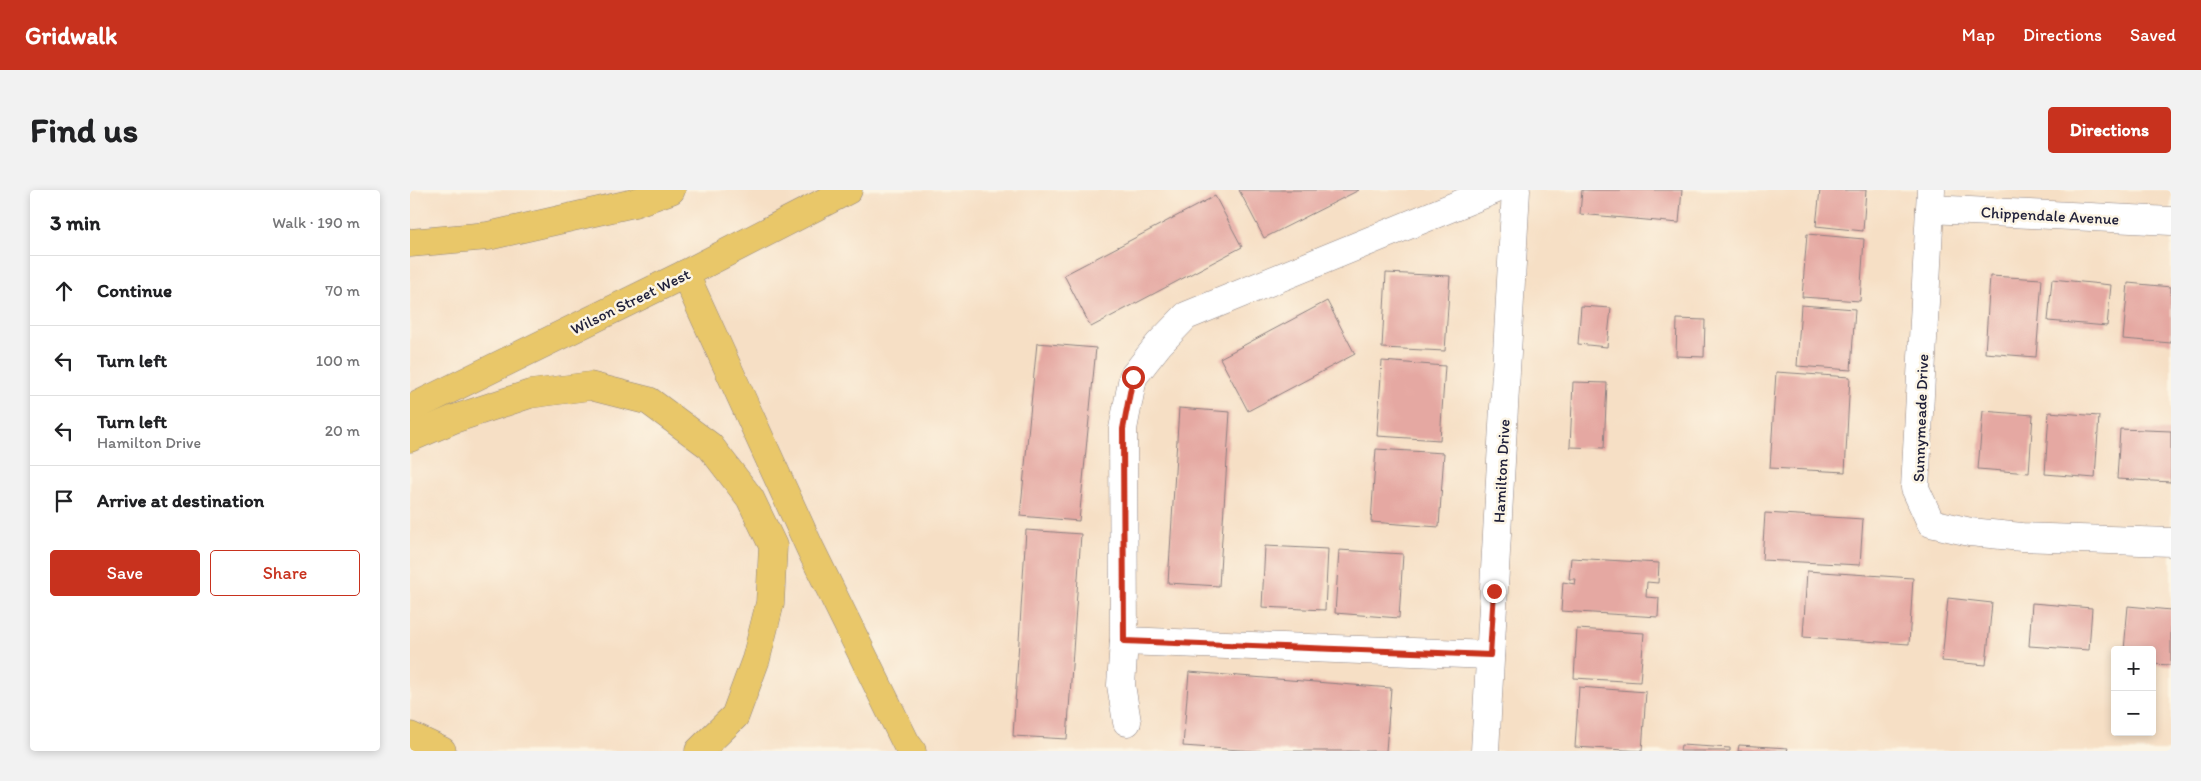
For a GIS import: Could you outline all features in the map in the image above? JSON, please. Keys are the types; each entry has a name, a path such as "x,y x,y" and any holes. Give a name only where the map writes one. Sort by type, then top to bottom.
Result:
{"main road":[{"path":"410,243 488,236 634,203 671,190"},
{"name":"Wilson Street West","path":"410,409 684,274 848,190"},
{"path":"684,274 810,548 906,743 912,751"},
{"path":"410,438 454,419 530,394 590,386 649,401 710,446 750,498 773,546 770,603 756,659 735,716 699,751"},
{"path":"410,736 442,751"}],"street":[{"path":"1127,722 1122,685 1124,641 1123,429 1133,377 1159,344 1186,316 1494,190"},
{"name":"Hamilton Drive","path":"1485,751 1516,190"},
{"name":"Chippendale Avenue","path":"1930,200 2171,220"},
{"name":"Sunnymeade Drive","path":"1930,200 1915,488 1931,522 1970,532 1987,534 2171,542"},
{"path":"1124,641 1490,655"}],"building":[{"path":"1239,190 1359,190 1264,238"},
{"path":"1582,190 1682,190 1679,223 1580,214"},
{"path":"1820,190 1866,190 1863,231 1816,226"},
{"path":"1215,196 1242,247 1091,327 1064,275"},
{"path":"1807,234 1864,239 1860,301 1802,297"},
{"path":"1386,273 1450,276 1445,351 1382,348"},
{"path":"1990,276 2042,279 2036,357 1985,353"},
{"path":"2052,279 2111,285 2107,326 2048,321"},
{"path":"2128,283 2171,287 2171,343 2123,339"},
{"path":"1327,301 1355,354 1248,411 1220,358"},
{"path":"1801,305 1855,309 1851,370 1797,366"},
{"path":"1581,306 1611,308 1607,347 1578,344"},
{"path":"1677,319 1705,320 1704,357 1676,356"},
{"path":"1037,343 1096,348 1079,521 1020,516"},
{"path":"1382,361 1445,366 1440,440 1377,436"},
{"path":"1776,372 1850,377 1845,472 1770,468"},
{"path":"1573,382 1607,383 1604,448 1570,447"},
{"path":"1179,408 1230,412 1219,586 1168,583"},
{"path":"1983,411 2033,415 2029,473 1978,469"},
{"path":"2049,412 2099,416 2095,478 2045,474"},
{"path":"2120,429 2171,431 2171,482 2117,479"},
{"path":"1376,449 1444,453 1439,527 1371,522"},
{"path":"1765,513 1863,519 1860,565 1762,560"},
{"path":"1026,530 1081,534 1067,739 1013,736"},
{"path":"1265,546 1328,549 1325,610 1262,607"},
{"path":"1339,550 1403,554 1399,618 1335,613"},
{"path":"1571,558 1659,563 1658,583 1647,582 1646,597 1659,598 1658,617 1561,611 1563,582 1575,584 1576,579 1569,579"},
{"path":"1807,571 1913,578 1909,644 1803,637"},
{"path":"1948,598 1992,603 1986,665 1942,661"},
{"path":"2032,603 2092,608 2089,650 2029,646"},
{"path":"2128,606 2171,610 2171,665 2156,664 2156,646 2124,646"},
{"path":"1577,629 1644,633 1640,682 1574,678"},
{"path":"1189,672 1391,688 1386,751 1254,751 1183,746"},
{"path":"1579,687 1646,692 1642,751 1575,747"},
{"path":"1681,745 1730,748 1730,751 1680,751"},
{"path":"1739,745 1788,748 1787,751 1738,751"}],"route":[{"path":"1133,377 1123,429 1124,641 1490,655 1494,591"}]}
